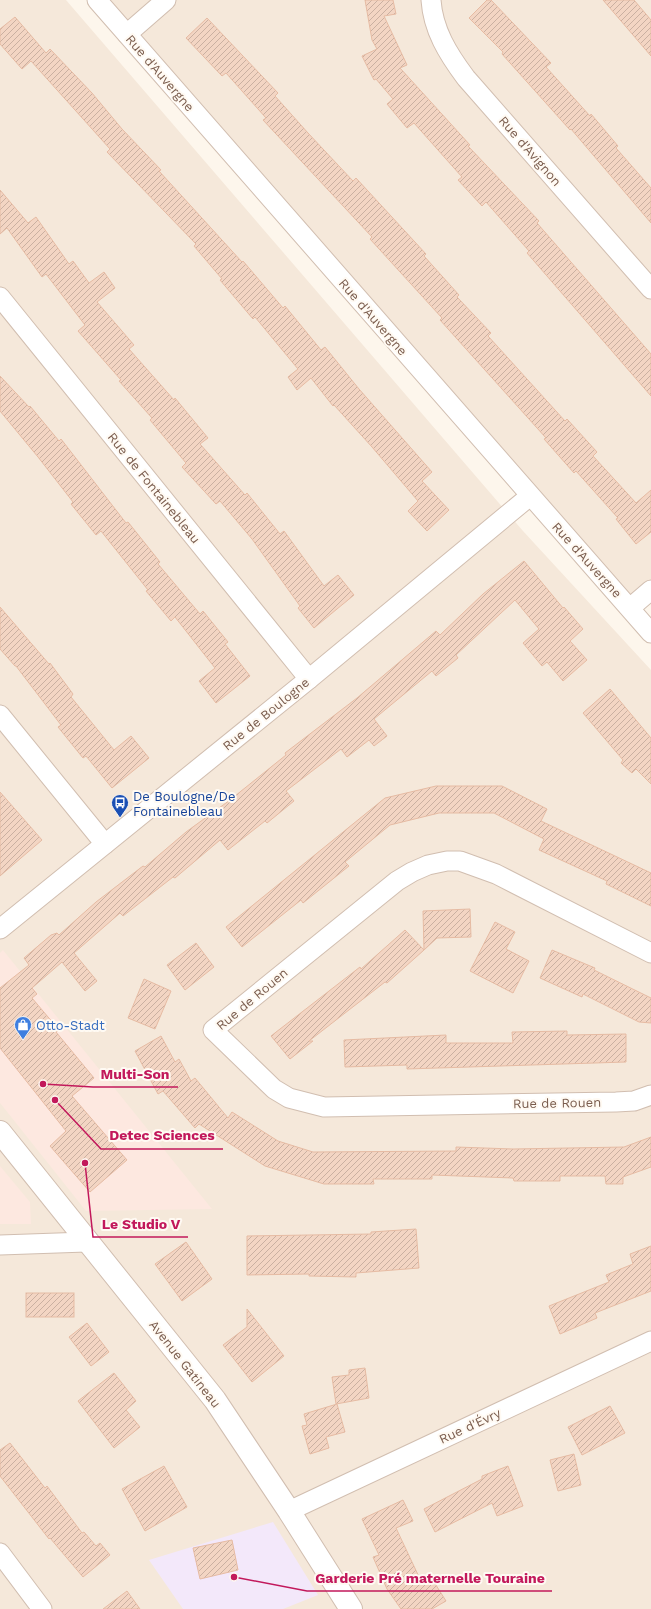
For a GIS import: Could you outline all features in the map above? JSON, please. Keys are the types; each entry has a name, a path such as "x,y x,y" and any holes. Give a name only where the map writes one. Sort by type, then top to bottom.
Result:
{"street":[{"name":"Rue d'Auvergne","path":"97,0 530,496 651,632"},
{"path":"127,34 166,0"},
{"name":"Rue d'Avignon","path":"431,0 434,22 442,42 452,60 466,78 651,289"},
{"name":"Rue de Fontainebleau","path":"0,297 309,679"},
{"name":"Rue de Boulogne","path":"0,929 309,679 530,496"},
{"path":"630,608 651,590"},
{"path":"0,715 105,844"},
{"name":"Rue de Rouen","path":"651,953 496,874 460,861 447,861 412,872 397,881 213,1030 274,1088 289,1098 324,1107 616,1102 634,1101 651,1094"},
{"name":"Avenue Gatineau","path":"0,1132 86,1242 215,1400 289,1510 351,1609"},
{"path":"0,1245 86,1242"},
{"name":"Rue d'Évry","path":"289,1510 651,1341"},
{"path":"0,1552 42,1609"}],"shaded area":[{"path":"0,0 66,0 523,531 651,670 651,1609 0,1609"},
{"path":"97,0 651,0 651,590 630,608"},
{"path":"3,950 212,1209 86,1211 0,1103 0,953"},
{"path":"0,1166 30,1202 31,1224 0,1224"},
{"path":"273,1522 318,1595 283,1609 183,1609 149,1560"}],"building":[{"path":"365,0 393,0 396,14 384,16 407,65 400,68 470,145 468,146 539,221 537,223 651,354 651,396 527,253 529,251 486,202 482,206 458,180 462,177 414,123 407,128 387,104 393,99 376,79 374,80 362,56 377,49 372,40"},
{"path":"487,0 491,0 551,63 546,67 590,116 591,114 618,146 616,148 651,188 651,223 571,129 570,130 502,54 503,52 469,18"},
{"path":"603,0 634,0 651,20 651,56"},
{"path":"15,17 46,53 50,49 92,93 122,129 161,170 159,171 242,262 243,261 283,308 285,306 321,350 325,347 359,389 432,472 422,481 449,510 427,531 408,511 418,501 372,447 334,405 333,406 311,378 297,390 288,377 298,369 255,317 253,319 220,280 222,279 194,246 196,244 107,152 110,149 31,61 22,69 0,44 0,29"},
{"path":"207,18 278,93 275,96 308,133 353,181 356,178 426,254 424,256 459,295 457,297 491,333 488,336 565,421 567,419 597,452 593,456 636,503 651,490 651,532 636,544 616,519 618,518 576,471 574,473 544,439 546,438 440,320 442,318 370,239 372,237 263,120 266,118 226,73 222,76 186,38"},
{"path":"0,190 28,223 36,217 69,264 73,261 89,283 104,272 115,288 97,302 134,345 129,349 174,400 175,398 208,438 200,444 245,495 247,493 280,534 284,531 324,586 338,575 354,595 314,628 298,608 300,606 252,539 220,501 216,504 182,467 186,463 150,420 152,418 78,331 85,325 46,274 42,277 7,228 0,234"},
{"path":"0,376 29,407 30,406 59,441 61,439 126,523 128,522 160,562 158,564 200,614 203,611 228,642 225,644 250,676 216,703 199,681 215,668 175,617 171,621 146,591 148,590 101,531 96,535 71,504 73,502 0,411"},
{"path":"524,561 563,608 564,607 583,629 570,641 587,660 563,681 547,662 542,666 523,643 539,629 515,600 456,655 458,658 436,676 432,671 374,719 387,736 374,746 369,740 347,757 341,749 286,791 294,801 267,823 265,821 228,850 220,840 175,878 173,877 123,916 120,913 74,953 97,981 85,991 62,962 32,988 37,994 32,998 59,1030 56,1032 94,1078 72,1096 127,1160 90,1192 50,1146 66,1131 0,1048 0,988 29,965 24,958 51,935 57,933 59,935 96,902 143,866 145,867 186,832 230,800 286,755 285,753 357,698 436,631 440,635 483,594"},
{"path":"0,607 49,664 50,663 73,694 71,697 114,750 131,736 149,758 112,788 86,756 83,758 58,727 61,725 16,666 0,649"},
{"path":"610,689 651,738 651,784 636,769 632,773 621,763 623,760 583,713"},
{"path":"436,786 502,786 547,809 541,821 651,873 651,906 606,884 607,881 539,850 544,839 494,813 439,813 390,825 345,862 349,866 303,903 301,900 242,947 226,927 385,798"},
{"path":"0,792 42,840 0,876"},
{"path":"470,909 471,937 437,938 424,950 423,911"},
{"path":"495,922 515,932 506,949 529,961 513,993 470,971"},
{"path":"405,930 424,950 387,983 385,982 309,1041 313,1041 290,1059 271,1036 360,967 361,969"},
{"path":"196,943 214,967 185,990 167,965"},
{"path":"552,950 595,968 594,970 651,998 651,1023 639,1022 583,994 582,997 540,978"},
{"path":"144,979 171,991 155,1029 128,1018"},
{"path":"567,1031 567,1035 626,1034 626,1062 407,1069 407,1065 345,1067 344,1040 446,1035 446,1043 513,1043 512,1032"},
{"path":"161,1036 175,1062 179,1059 191,1081 195,1078 228,1118 232,1112 278,1141 313,1152 456,1151 456,1147 513,1149 624,1147 651,1137 651,1167 623,1177 623,1184 606,1184 605,1176 560,1176 560,1181 514,1181 513,1178 432,1175 432,1179 373,1179 374,1184 324,1184 265,1166 199,1124 195,1128 163,1091 158,1094 135,1051"},
{"path":"416,1229 419,1268 356,1273 356,1277 309,1276 309,1274 247,1275 247,1236 371,1234 371,1232"},
{"path":"186,1242 212,1279 182,1301 155,1264"},
{"path":"651,1246 651,1291 595,1313 597,1318 560,1334 549,1306 609,1282 606,1275 633,1264 630,1254"},
{"path":"26,1293 74,1293 74,1317 26,1317"},
{"path":"247,1309 284,1356 252,1382 223,1345 247,1327"},
{"path":"87,1323 109,1352 91,1366 69,1337"},
{"path":"365,1368 369,1398 336,1404 332,1377 349,1375 349,1370"},
{"path":"114,1373 136,1401 126,1410 140,1427 114,1448 78,1401"},
{"path":"337,1404 345,1432 326,1437 329,1448 310,1454 302,1426 307,1425 304,1414"},
{"path":"610,1406 625,1433 582,1455 568,1427"},
{"path":"10,1443 45,1488 47,1486 82,1533 84,1532 96,1546 100,1543 110,1555 83,1577 50,1538 49,1539 0,1476 0,1450"},
{"path":"574,1454 581,1485 558,1491 550,1460"},
{"path":"164,1466 187,1507 145,1531 122,1489"},
{"path":"508,1466 523,1506 497,1516 492,1503 435,1532 424,1509 482,1479 482,1476"},
{"path":"403,1500 413,1521 396,1528 420,1579 429,1574 446,1601 432,1609 401,1609 387,1589 373,1557 379,1555 362,1519"},
{"path":"232,1540 238,1570 200,1579 193,1548"},
{"path":"127,1591 140,1609 103,1609"}],"place":[{"name":"De Boulogne/De Fontainebleau","path":"120,818"},
{"name":"Otto-Stadt","path":"23,1040"},
{"name":"Multi-Son","path":"43,1084"},
{"name":"Detec Sciences","path":"55,1100"},
{"name":"Le Studio V","path":"85,1163"},
{"name":"Garderie Pré maternelle Touraine","path":"234,1577"}]}
